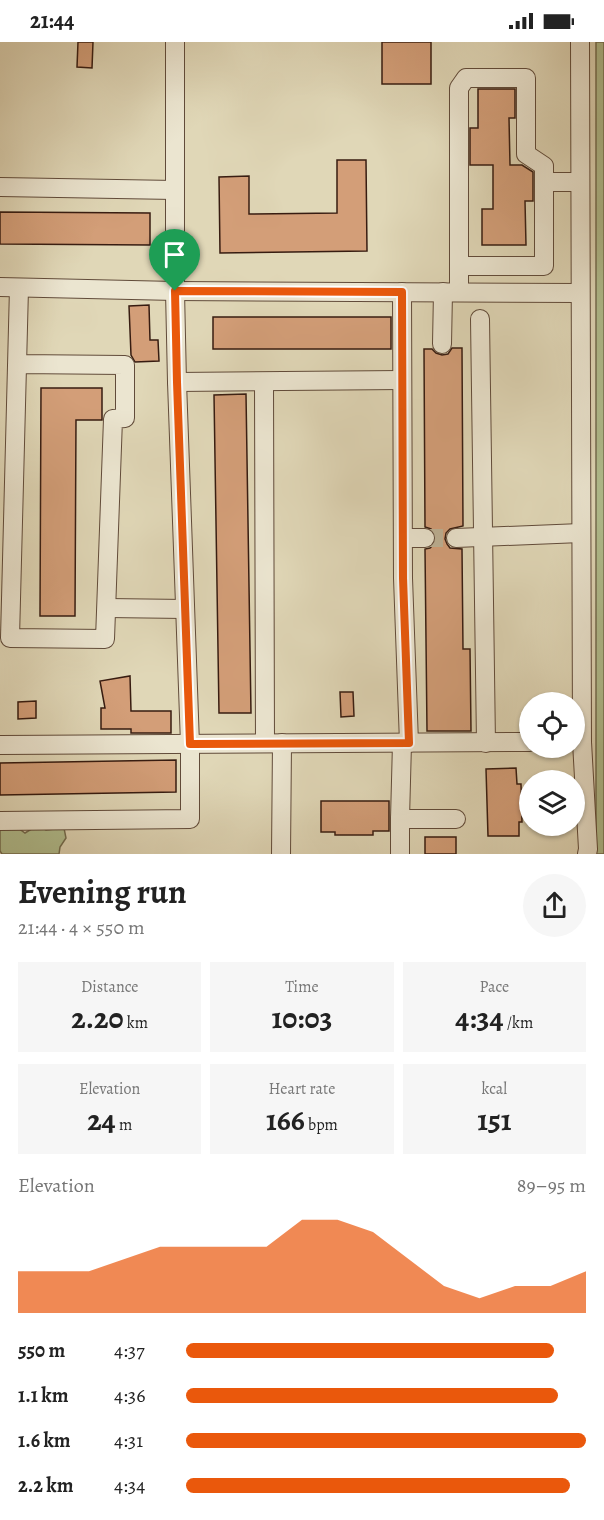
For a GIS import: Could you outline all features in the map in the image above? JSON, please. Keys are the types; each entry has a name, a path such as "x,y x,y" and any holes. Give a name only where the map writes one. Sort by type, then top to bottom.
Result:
{"street":[{"path":"0,821 190,819 190,744 175,291 175,42"},
{"path":"579,692 581,533 580,42"},
{"path":"442,344 451,292 459,266 459,88 466,78 526,78 526,154 544,166 544,266 459,266"},
{"path":"544,182 580,182"},
{"path":"0,187 175,190"},
{"path":"0,287 175,291 580,292"},
{"path":"17,364 125,365 125,418 113,419 105,639 10,638 17,364 19,288"},
{"path":"400,854 400,819 406,743 402,292"},
{"path":"480,319 486,743"},
{"path":"177,382 402,380"},
{"path":"264,382 273,743 281,854"},
{"path":"456,538 581,533"},
{"path":"404,538 425,538"},
{"path":"106,608 185,609"},
{"path":"0,744 519,742"},
{"path":"579,758 587,854"},
{"path":"400,819 456,819"}],"green space":[{"path":"596,42 604,42 604,854 596,854"},
{"path":"0,824 18,828 25,833 38,825 46,830 64,828 66,838 60,847 59,854 2,854"}],"building":[{"path":"78,42 93,42 92,68 77,67"},
{"path":"382,42 431,42 431,84 382,84"},
{"path":"478,89 515,89 515,118 509,118 510,165 522,165 533,172 533,201 525,201 526,245 482,245 482,209 493,209 493,165 470,165 470,128 478,128"},
{"path":"337,160 366,160 367,251 220,253 219,177 249,176 249,214 337,213"},
{"path":"0,212 150,213 150,245 0,244"},
{"path":"149,305 150,340 158,340 159,361 135,362 131,355 129,306"},
{"path":"213,317 391,317 391,349 213,349"},
{"path":"452,348 462,348 463,526 450,529 445,539 450,548 462,549 463,649 470,649 471,731 427,731 425,549 434,544 436,537 431,529 425,527 424,349 432,349 442,355 448,354"},
{"path":"41,388 102,388 102,420 76,420 75,616 40,616"},
{"path":"246,394 251,713 219,713 214,395"},
{"path":"130,676 131,711 171,711 171,733 131,733 131,729 101,729 101,708 105,708 100,681"},
{"path":"340,692 353,692 354,716 341,717"},
{"path":"36,701 36,718 18,719 18,702"},
{"path":"176,760 176,792 0,795 0,763"},
{"path":"516,768 517,784 519,784 519,836 488,836 486,769"},
{"path":"321,801 389,801 389,831 373,831 373,835 335,835 335,832 321,832"},
{"path":"425,837 456,837 456,854 425,854"}],"tunnel":[{"path":"425,538 456,538"}],"route":[{"path":"175,291 402,292 403,578 409,743 190,744 175,291"}]}
